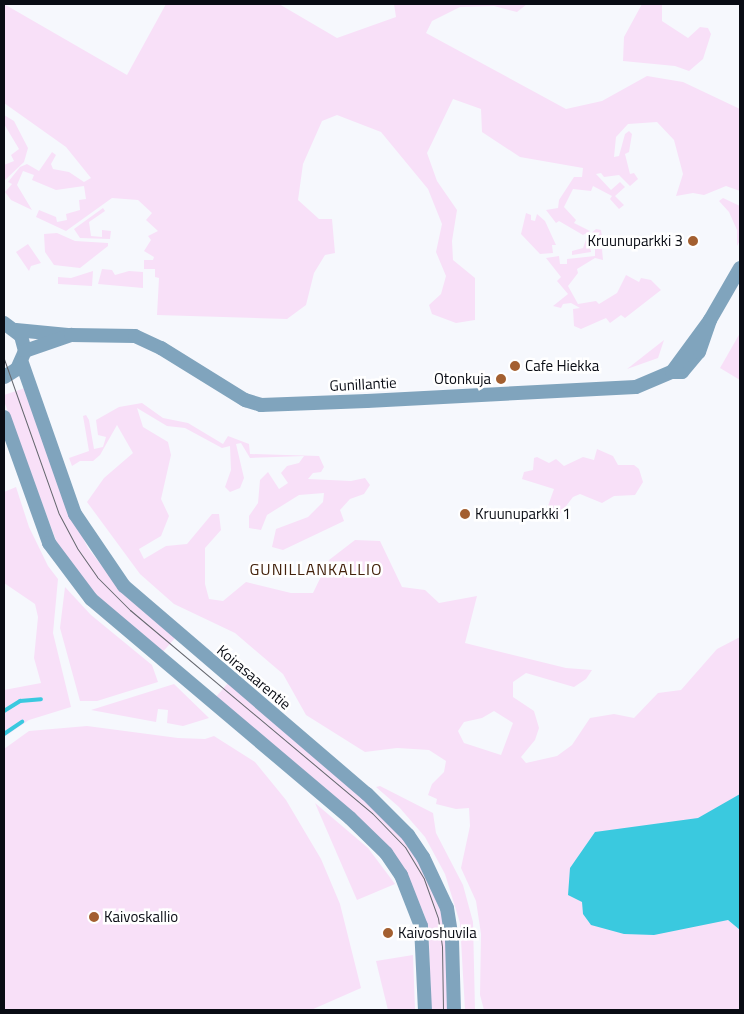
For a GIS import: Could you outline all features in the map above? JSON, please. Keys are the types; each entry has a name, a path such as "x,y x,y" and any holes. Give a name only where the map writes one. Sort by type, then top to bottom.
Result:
{"street":[{"name":"Gunillantie","path":"10,326 71,336 135,336 148,340 227,392 261,405 625,388 645,384 672,372 682,372 693,361 710,320 740,268"},
{"name":"Koirasaarentie","path":"10,326 23,357 75,514 124,586 178,635 367,794 408,835 423,857 447,908 452,940 454,1010"},
{"name":"Gunillantie","path":"23,357 71,336"},
{"path":"4,377 23,357"},
{"path":"4,417 49,543 91,599 158,658 350,818 386,853 405,883 420,926 425,1010"}],"shaded area":[{"path":"4,4 127,75 166,4 279,4 337,38 396,17 394,4 527,4 517,12 494,6 460,7 432,21 426,33 566,109 602,101 647,76 683,82 740,109 740,191 726,186 704,195 693,193 676,196 683,174 674,140 657,122 628,124 616,137 614,157 619,156 625,134 629,131 632,134 629,152 625,154 630,174 634,173 638,179 630,186 619,175 604,177 601,173 596,174 611,190 620,182 625,187 615,196 624,205 619,209 610,199 612,196 593,186 591,191 573,189 564,207 576,220 574,223 590,231 583,235 559,221 556,223 546,210 558,208 559,200 574,177 582,177 583,168 520,157 482,132 481,109 453,99 427,153 437,181 457,210 452,241 453,260 475,278 475,320 456,323 432,314 429,305 441,294 446,276 436,252 442,224 428,189 381,132 337,115 322,121 303,164 298,200 319,219 332,219 335,253 325,255 314,273 306,305 287,319 157,315 159,278 155,277 155,269 144,269 144,260 153,260 154,257 144,251 151,240 148,236 158,231 146,220 152,213 138,200 112,198 66,231 36,217 39,210 56,217 57,222 67,220 66,214 80,210 79,200 86,199 84,186 56,190 32,180 34,175 23,171 17,185 32,210 11,200 5,192 12,184 8,182 20,167 27,164 39,171 52,152 56,155 51,164 53,169 69,172 84,182 91,178 66,147 4,103"},
{"path":"642,4 662,4 662,21 688,38 700,27 708,28 711,34 703,59 689,71 675,66 623,61 624,37"},
{"path":"4,115 14,121 28,148 24,162 5,180 4,165 14,161 11,155 19,149 4,124"},
{"path":"723,198 740,206 740,240 737,246 737,230 729,212 719,201"},
{"path":"103,208 105,211 89,222 91,236 102,237 102,230 111,231 110,239 80,238 74,229"},
{"path":"526,213 531,215 531,220 535,221 537,214 545,221 556,245 552,245 553,253 540,254 521,234"},
{"path":"596,229 601,230 603,244 590,246 591,252 572,255 572,251 583,248 587,237"},
{"path":"57,233 75,241 108,243 108,246 80,268 54,265 45,252 44,234"},
{"path":"28,244 41,263 31,266 29,271 16,252"},
{"path":"595,249 602,249 603,260 595,258 577,269 578,273 568,286 578,304 596,301 599,304 617,293 626,275 639,282 641,278 651,280 661,290 625,318 621,315 610,323 606,318 581,329 574,326 573,309 580,308 571,303 563,304 561,308 553,306 568,294 557,281 561,277 546,258 559,256 560,264 567,264 567,259 595,256"},
{"path":"102,269 112,270 115,275 129,271 143,272 143,288 98,284"},
{"path":"93,271 92,286 58,284 58,277 71,278"},
{"path":"740,333 740,380 720,368"},
{"path":"664,340 658,358 627,369"},
{"path":"25,388 75,522 88,548 108,574 175,638 161,654 85,584 57,543 4,401 4,395"},
{"path":"142,403 163,418 188,423 223,444 228,436 249,444 250,454 319,456 324,467 321,472 313,473 308,479 351,481 365,478 370,485 364,494 350,499 340,510 344,521 283,550 272,547 276,529 308,517 323,502 324,493 299,495 267,515 261,530 249,528 249,516 258,503 260,480 268,472 279,489 288,483 281,473 287,466 299,463 304,456 250,458 241,443 236,444 244,478 240,488 230,492 225,487 231,470 230,446 222,448 185,428 167,426 137,408 143,427 168,442 171,455 161,499 169,516 161,536 139,549 144,559 166,546 187,544 212,514 219,514 221,530 205,548 205,584 209,599 223,601 246,582 291,593 313,593 329,560 355,540 380,541 402,587 425,590 439,603 477,596 465,643 566,668 592,670 586,679 574,687 526,673 513,682 513,697 534,711 539,728 535,740 521,757 526,763 557,756 572,745 590,718 614,714 634,718 658,693 681,690 717,649 740,637 740,806 728,920 740,930 740,1010 484,1010 480,995 481,934 476,901 461,868 470,826 469,808 456,809 436,804 437,799 428,795 432,784 444,772 446,761 429,750 397,748 365,752 306,715 283,674 235,633 174,604 140,574 87,502 104,478 133,453 117,425 100,455 93,461 80,461 72,466 69,458 89,451 83,416 86,415 89,420 94,449 103,447 106,437 98,435 96,420 119,407","holes":["494,711 513,723 501,755 464,743 458,731 464,722 482,718"]},
{"path":"597,449 613,456 618,465 634,465 639,469 643,482 635,495 614,496 602,503 580,494 573,497 560,514 554,515 548,506 554,489 522,479 524,472 533,470 534,458 537,457 549,463 556,459 564,466 583,457 594,460"},
{"path":"16,487 29,527 48,566 58,579 53,633 71,707 29,720 4,737 4,690 41,683 34,658 38,617 35,604 4,583 4,492"},
{"path":"65,587 91,615 152,665 158,682 97,701 80,701 60,628"},
{"path":"228,683 384,814 427,869 446,924 450,1010 431,1010 429,938 424,914 403,867 215,698"},
{"path":"174,684 209,718 183,726 167,723 168,710 158,709 156,722 91,710"},
{"path":"87,726 178,738 205,739 214,736 255,762 286,800 321,859 340,904 361,988 311,1010 4,1010 4,749 29,731"},
{"path":"380,786 433,813 436,833 463,885 473,922 475,1010 465,1010 460,923 445,874 425,837 399,807 376,787"},
{"path":"315,803 368,848 395,884 357,900"},
{"path":"413,955 415,1010 388,1010 376,961"}],"water":[{"path":"740,794 740,930 728,920 654,935 624,934 591,925 583,914 582,902 568,895 570,868 595,832 698,818"}],"waterway":[{"path":"4,711 20,701 41,699"},
{"path":"4,734 22,722"}],"tram line":[{"path":"4,359 59,514 77,548 97,577 130,610 372,813 405,847 424,879 438,918 442,946 443,1010"}],"place":[{"name":"Kruunuparkki 3","path":"693,241"},
{"name":"Cafe Hiekka","path":"515,366"},
{"name":"Otonkuja","path":"501,379"},
{"name":"Kruunuparkki 1","path":"465,514"},
{"name":"Kaivoskallio","path":"94,917"},
{"name":"Kaivoshuvila","path":"388,933"}],"district":[{"name":"GUNILLANKALLIO","path":"316,569"}]}
